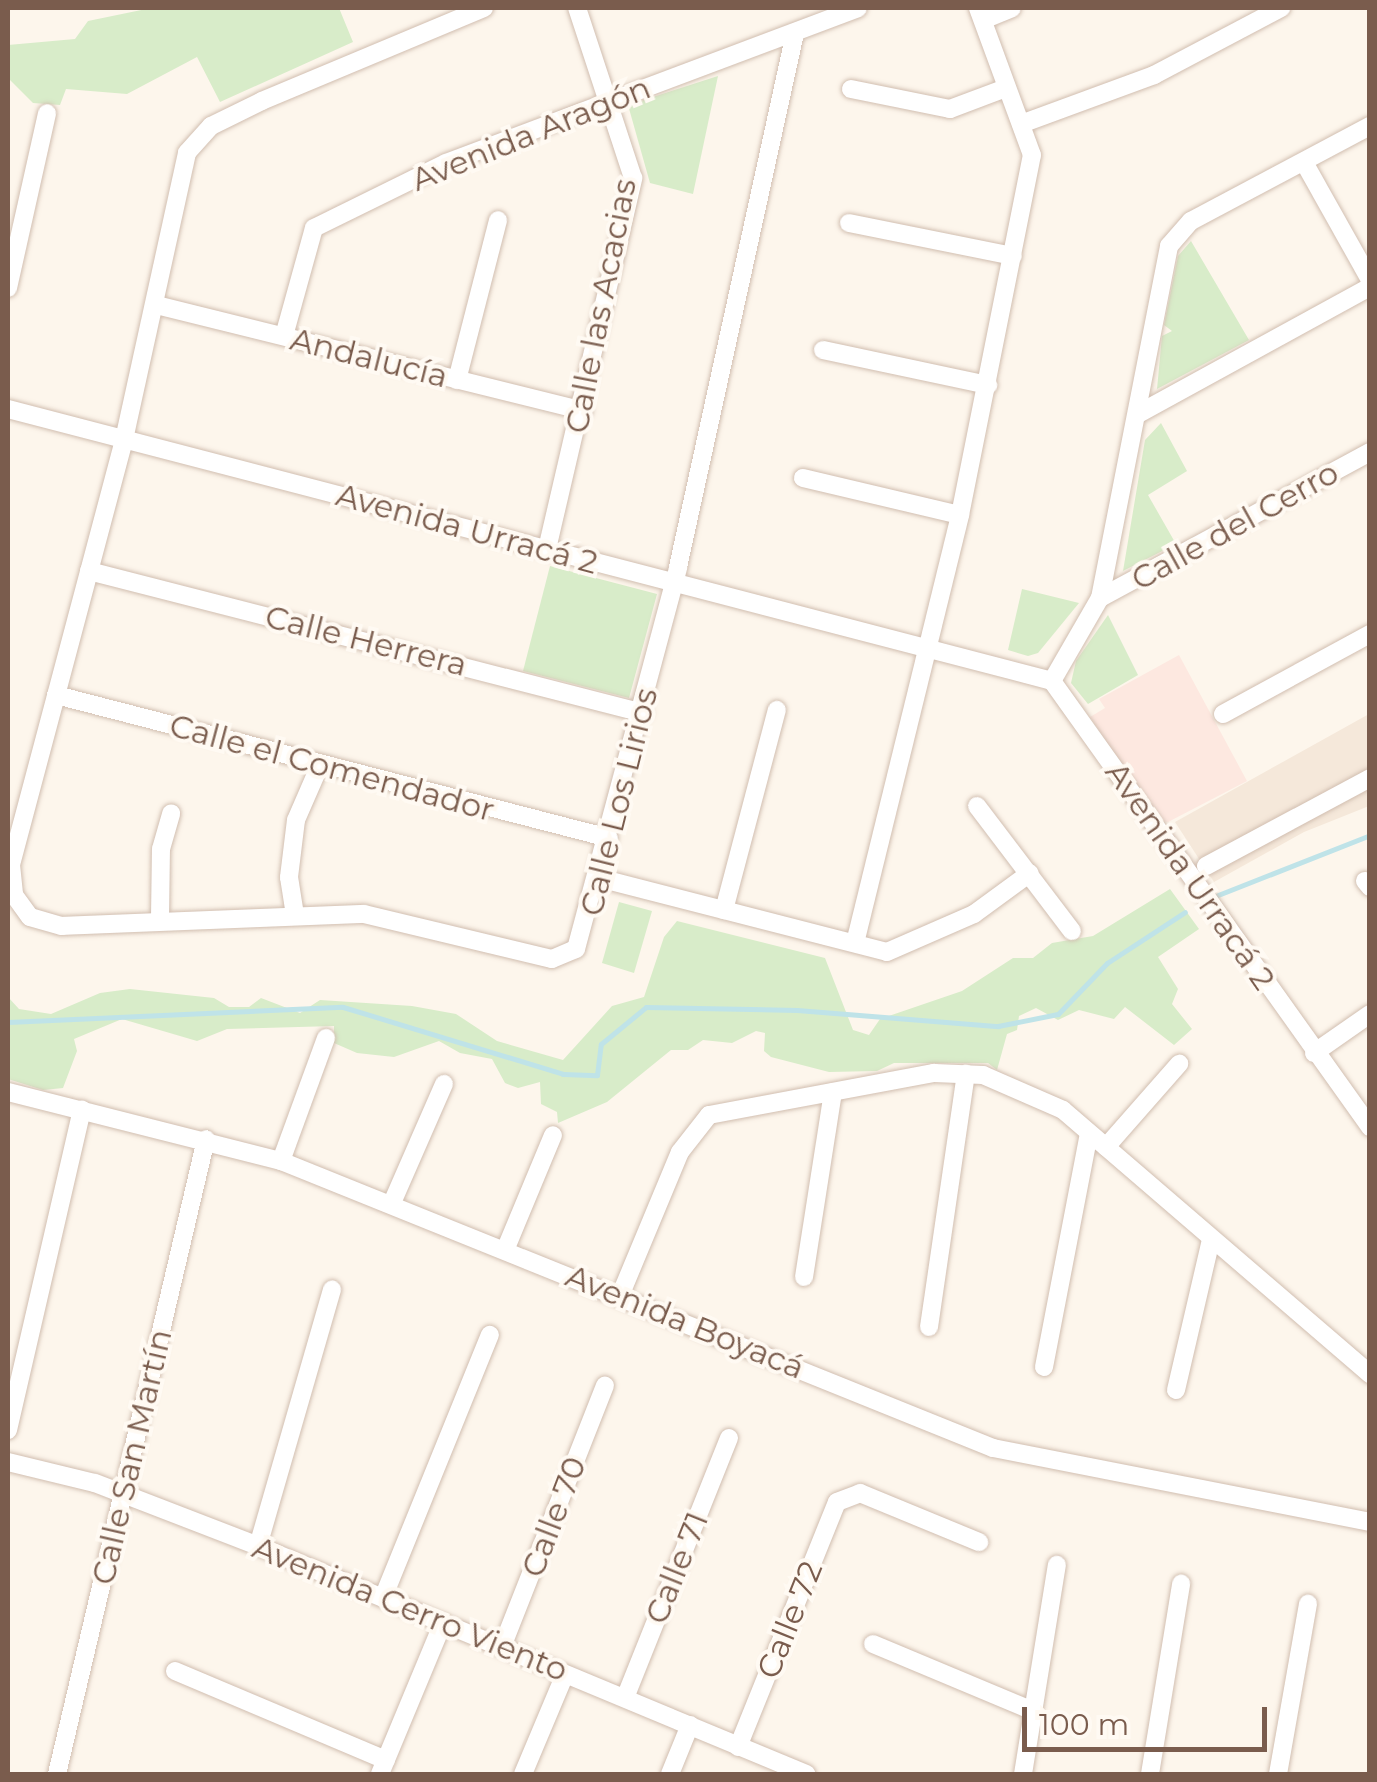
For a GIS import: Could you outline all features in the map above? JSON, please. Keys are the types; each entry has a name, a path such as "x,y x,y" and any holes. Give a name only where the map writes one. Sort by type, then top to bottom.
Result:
{"street":[{"name":"Calle Los Lirios","path":"484,8 329,70 198,138 182,172 124,440 11,865 14,896 30,917 62,926 160,918 386,917 562,958 582,940 674,582 795,33"},
{"name":"Calle las Acacias","path":"547,550 633,178 577,8"},
{"name":"Avenida Aragón","path":"284,336 314,228 446,164 858,8"},
{"path":"854,943 960,515 1032,155 981,14 1012,8"},
{"path":"1021,124 1154,75 1281,8"},
{"path":"851,89 950,109 1006,88"},
{"path":"8,288 47,113"},
{"path":"1052,681 1100,598 1168,246 1192,221 1370,126"},
{"path":"1305,164 1370,280"},
{"path":"457,380 498,220"},
{"path":"849,223 1013,256"},
{"path":"1138,414 1370,288"},
{"name":"Andalucía","path":"156,306 582,410"},
{"path":"822,350 988,385"},
{"name":"Avenida Urracá 2","path":"8,409 1052,681 1370,1127"},
{"name":"Calle del Cerro","path":"1100,598 1370,452"},
{"path":"803,478 960,515"},
{"name":"Calle Herrera","path":"89,571 642,712"},
{"path":"1223,714 1370,634"},
{"name":"Calle el Comendador","path":"56,695 319,767 609,838"},
{"path":"724,910 778,710"},
{"path":"295,915 290,852 296,820 319,767"},
{"path":"1206,866 1370,778"},
{"path":"977,806 1072,931"},
{"path":"160,918 161,849 171,813"},
{"path":"600,878 887,952 974,914 1030,873"},
{"path":"1314,1053 1370,1014"},
{"path":"281,1161 326,1038"},
{"path":"1106,1148 1179,1064"},
{"path":"929,1327 966,1074"},
{"path":"620,1296 691,1130 709,1116 833,1092 966,1074 1021,1086 1089,1133 1370,1374"},
{"path":"392,1203 444,1084"},
{"name":"Avenida Boyacá","path":"8,1092 281,1161 1031,1460 1366,1515"},
{"path":"804,1277 833,1092"},
{"path":"8,1430 82,1109"},
{"path":"1044,1367 1089,1133"},
{"path":"506,1248 553,1134"},
{"name":"Calle San Martín","path":"58,1774 206,1139"},
{"path":"1176,1390 1211,1240"},
{"path":"258,1546 332,1289"},
{"path":"383,1598 490,1335"},
{"name":"Calle 70","path":"502,1648 605,1386"},
{"name":"Calle 71","path":"625,1698 729,1438"},
{"name":"Avenida Cerro Viento","path":"8,1462 123,1494 258,1546 804,1774"},
{"name":"Calle 72","path":"738,1746 838,1502 860,1493 979,1542"},
{"path":"1023,1774 1057,1565"},
{"path":"1150,1774 1181,1584"},
{"path":"1278,1774 1308,1604"},
{"path":"175,1671 383,1767 443,1623"},
{"path":"874,1644 1033,1711"},
{"path":"523,1774 565,1674"},
{"path":"670,1774 690,1725"}],"shaded area":[{"path":"1179,655 1247,781 1168,822 1159,821 1090,717 1105,708 1099,699"},
{"path":"1369,714 1369,806 1304,832 1214,882 1175,822"}],"green space":[{"path":"151,8 339,8 353,42 220,102 197,57 127,94 66,89 60,105 33,103 8,78 8,45 75,39 88,21"},
{"path":"718,76 693,194 650,183 628,105"},
{"path":"1191,241 1249,340 1157,389 1162,336 1172,331 1164,325 1178,256"},
{"path":"1161,423 1187,471 1148,495 1176,544 1123,571 1145,440"},
{"path":"550,566 657,594 629,698 523,671"},
{"path":"1022,589 1079,603 1038,653 1028,656 1008,650"},
{"path":"1108,615 1138,675 1088,704 1071,683 1076,661"},
{"path":"1170,889 1199,929 1158,957 1178,989 1172,1004 1192,1029 1174,1045 1125,1007 1114,1019 1079,1010 1058,1020 1036,1008 1019,1016 1017,1030 1007,1034 997,1070 988,1063 894,1063 877,1071 829,1072 771,1057 764,1051 765,1033 756,1031 732,1043 703,1040 688,1050 671,1050 607,1102 558,1123 557,1112 541,1104 540,1082 518,1088 505,1083 492,1059 460,1053 439,1041 394,1057 357,1053 334,1043 334,1026 227,1029 197,1041 122,1019 74,1039 77,1051 63,1088 43,1090 8,1079 8,997 19,1009 51,1014 100,993 130,989 214,998 229,1007 249,1007 261,998 300,1013 320,1000 412,1006 456,1014 497,1041 563,1060 612,1006 644,997 664,937 677,921 825,958 853,1030 869,1035 880,1019 962,991 1013,958 1033,958 1052,943 1093,936"},
{"path":"619,902 652,911 634,973 602,963"}],"waterway":[{"path":"1218,895 1370,835"},
{"path":"8,1022 343,1007 563,1074 597,1075 601,1044 646,1007 797,1010 998,1026 1058,1014 1107,963 1185,912"}]}
